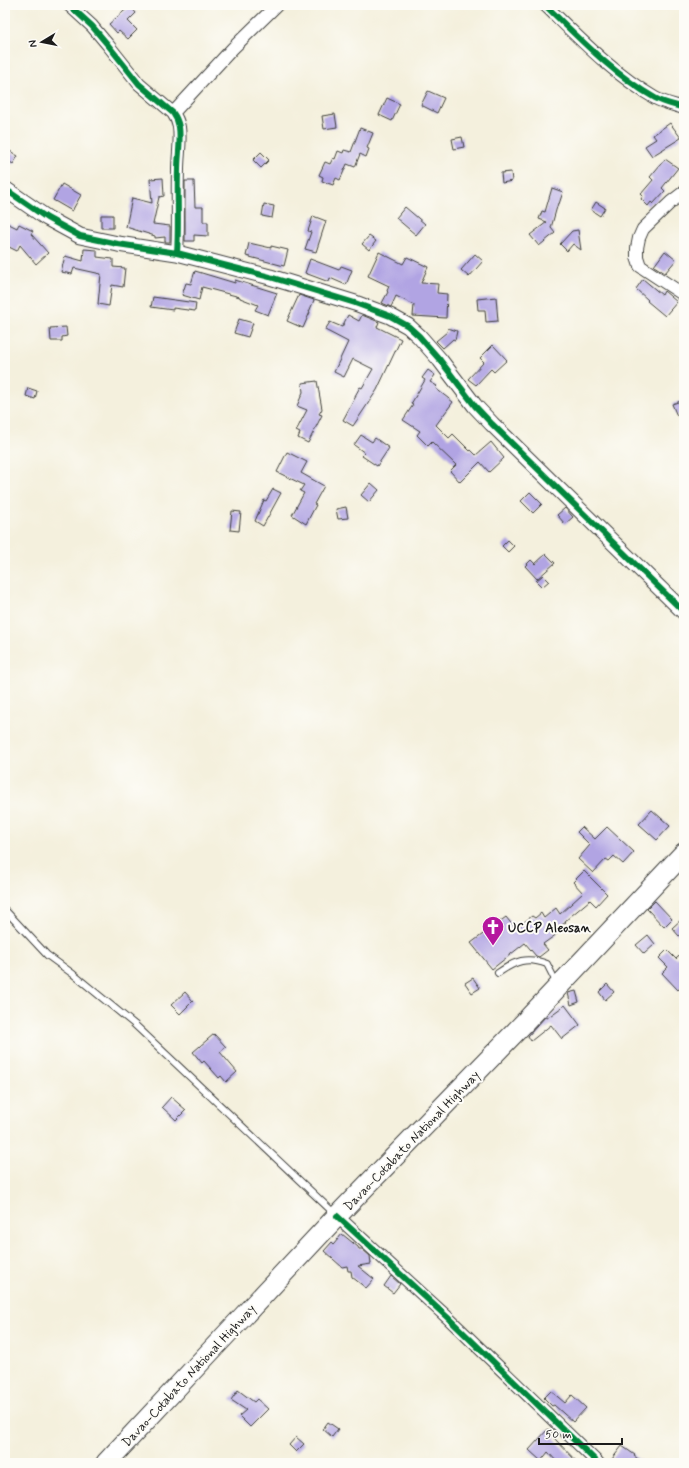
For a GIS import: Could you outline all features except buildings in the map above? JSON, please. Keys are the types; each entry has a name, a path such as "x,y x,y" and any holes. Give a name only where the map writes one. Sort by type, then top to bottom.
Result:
{"highway":[{"name":"Davao-Cotabato National Highway","path":"106,1463 337,1216 558,987 684,853"}],"street":[{"path":"69,5 92,26 139,84 173,113 179,126 179,220 177,252"},
{"path":"173,113 233,48 277,5"},
{"path":"545,5 622,76 656,98 684,108"},
{"path":"5,189 47,218 80,236 118,244 177,252 270,277 355,303 390,316 408,326 431,349 475,406 492,424 684,612"},
{"path":"684,192 671,202 643,229 638,238 637,248 638,262 640,266 684,295"},
{"path":"337,1216 447,1317 598,1463"}],"lane":[{"path":"5,910 47,955 73,974 134,1024 337,1216"},
{"path":"498,973 516,962 540,961 547,964 558,987"}],"cycle path":[{"path":"69,5 92,26 139,84 173,113 177,120 180,138 178,164 177,253"},
{"path":"545,5 597,55 625,78 655,98 684,108"},
{"path":"5,189 47,218 80,236 118,244 177,253 270,277 355,303 390,316 408,326 440,360 475,406 492,424 684,612"},
{"path":"337,1216 447,1317 598,1463"}],"place":[{"name":"UCCP Aleosan","path":"493,946"}]}
